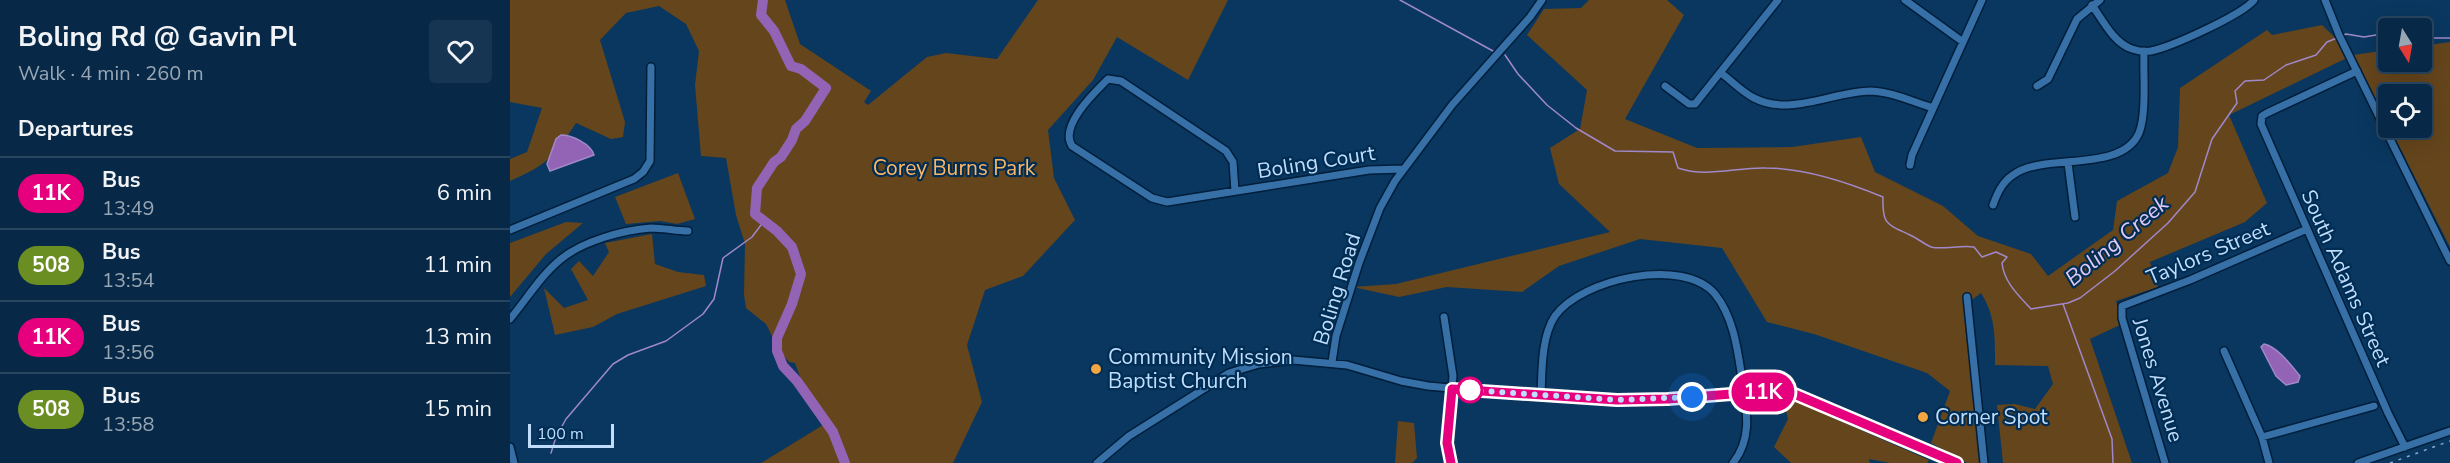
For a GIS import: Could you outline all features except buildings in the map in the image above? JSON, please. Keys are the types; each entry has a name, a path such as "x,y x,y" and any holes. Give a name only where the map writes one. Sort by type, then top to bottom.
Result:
{"street":[{"name":"Boling Road","path":"1542,0 1530,17 1452,105 1403,168 1380,208 1359,263 1336,336 1332,362 1401,381 1452,389 1541,396 1649,400 1744,393 1799,394 1957,463"},
{"path":"1665,86 1689,104 1693,105 1700,100 1778,0"},
{"path":"1905,0 1963,42"},
{"path":"1910,165 1912,155 1982,0"},
{"path":"2037,86 2048,79 2075,22 2100,0"},
{"path":"2092,5 2120,41 2132,49 2144,51 2175,42 2240,12 2254,0"},
{"path":"2325,0 2339,35 2450,261"},
{"path":"1993,205 2000,189 2016,173 2034,167 2118,153 2135,140 2142,118 2144,51"},
{"path":"510,230 634,178 643,172 650,161 651,67"},
{"name":"South Adams Street","path":"2357,71 2267,113 2260,121 2405,447"},
{"path":"1722,72 1751,96 1771,104 1798,103 1873,91 1896,95 1933,108"},
{"name":"Boling Court","path":"1235,191 1233,162 1226,151 1120,81 1108,79 1097,89 1071,125 1068,138 1072,146 1155,200 1172,202 1369,170 1403,168"},
{"path":"2068,163 2075,217"},
{"path":"510,319 553,267 571,252 634,231 655,228 688,231"},
{"name":"Taylors Street","path":"2122,306 2190,280 2307,229"},
{"path":"1541,396 1547,334 1564,305 1592,288 1665,273 1683,275 1699,281 1710,289 1720,301 1733,331 1744,393 1747,431 1736,462"},
{"path":"1967,297 1984,463"},
{"name":"Jones Avenue","path":"2122,306 2122,318 2165,463"},
{"path":"1444,317 1450,350 1452,389 1447,443 1451,463"},
{"path":"2224,351 2262,437 2269,463"},
{"path":"1097,463 1129,436 1228,373 1259,364 1282,361 1332,362"},
{"path":"2262,437 2374,406"},
{"path":"2358,463 2450,431"},
{"path":"510,447 514,463"}],"green space":[{"name":"Corey Burns Park","path":"510,0 785,0 800,44 871,91 864,102 868,105 927,57 946,53 997,59 1038,0 1228,0 1188,80 1117,37 1093,80 1048,130 1054,178 1075,220 1023,276 985,290 967,345 982,402 953,463 761,463 823,425 795,363 789,362 779,350 766,324 746,308 745,244 736,215 726,158 701,156 695,85 699,51 686,24 659,6 626,13 600,40 625,122 623,137 611,139 576,123 549,159 510,181 510,159 527,152 542,108 510,102"},
{"path":"1589,0 1667,0 1684,15 1625,119 1697,148 1792,147 1861,137 1875,172 1943,206 1978,236 2031,254 2048,276 2113,230 2117,201 2168,173 2178,147 2180,88 2267,30 2272,35 2322,25 2353,55 2229,115 2267,203 2245,222 2150,262 2158,287 2116,301 2122,324 2090,339 2132,463 2003,463 1997,405 2015,404 2035,409 2053,384 2048,366 1995,365 1995,337 1992,319 1981,293 1966,304 1982,463 1967,463 1931,443 1950,391 1927,373 1814,334 1767,322 1722,248 1640,239 1559,266 1522,292 1447,287 1399,297 1353,287 1396,284 1610,232 1559,184 1550,148 1580,129 1587,90 1527,35 1544,9 1581,8"},
{"path":"2450,42 2450,247 2395,138 2432,138 2432,84 2378,84 2378,104 2353,55 2378,51 2378,72 2432,72 2432,44"},
{"path":"678,173 695,219 677,224 660,221 626,224 615,197"},
{"path":"566,222 583,223 546,254 510,297 510,243"},
{"path":"652,234 655,264 678,272 704,275 706,286 617,314 593,327 555,335 544,288 564,308 588,300 571,269 579,261 593,276 609,252 605,243"},
{"path":"1783,396 1929,460 1927,463 1890,463 1869,459 1870,463 1791,463 1774,447 1788,419"},
{"path":"1398,421 1414,423 1417,458 1412,463 1395,463"}],"shaded area":[{"path":"561,135 580,141 589,147 594,155 550,171 547,164 556,139"},
{"path":"2264,344 2274,349 2288,362 2300,376 2298,382 2286,385 2276,376 2261,347"}],"waterway":[{"path":"763,0 761,15 774,31 791,66 801,69 826,88 805,121 796,129 781,157 774,162 757,188 755,214 777,231 792,247 801,274 792,304 777,338 777,351 783,366 797,381 833,432 845,463"},
{"name":"Boling Creek","path":"1400,0 1493,51"},
{"name":"Boling Creek","path":"2342,36 2346,34 2364,37 2378,35"},
{"name":"Boling Creek","path":"1505,55 1518,74 1547,105 1576,128 1615,151 1673,152 1678,168 1689,171 1755,168 1796,170 1841,181 1869,191 1883,197 1885,218 1891,226 1931,247 1974,247 1982,257 1996,252 2007,257 2002,263 2003,270 2012,288 2031,309 2068,303 2080,298 2115,271 2168,223 2195,192 2212,139 2237,103 2235,91 2245,81 2264,80 2286,65 2316,55 2327,42 2337,38"},
{"name":"Boling Creek","path":"2432,38 2450,38"},
{"path":"551,453 556,437 566,419 613,364 628,355 666,341 703,314 714,299 723,258 752,237 764,221"},
{"path":"2063,304 2112,439 2113,463"}],"railway":[{"path":"2390,463 2450,441"}],"bus line":[{"name":"11K","path":"1451,463 1447,443 1452,389 1617,400 1668,399 1744,393 1799,394 1957,463"}],"place":[{"name":"Community Mission Baptist Church","path":"1096,369"},
{"name":"Corner Spot","path":"1923,417"}],"route":[{"path":"1470,390 1617,400 1692,397"}]}
